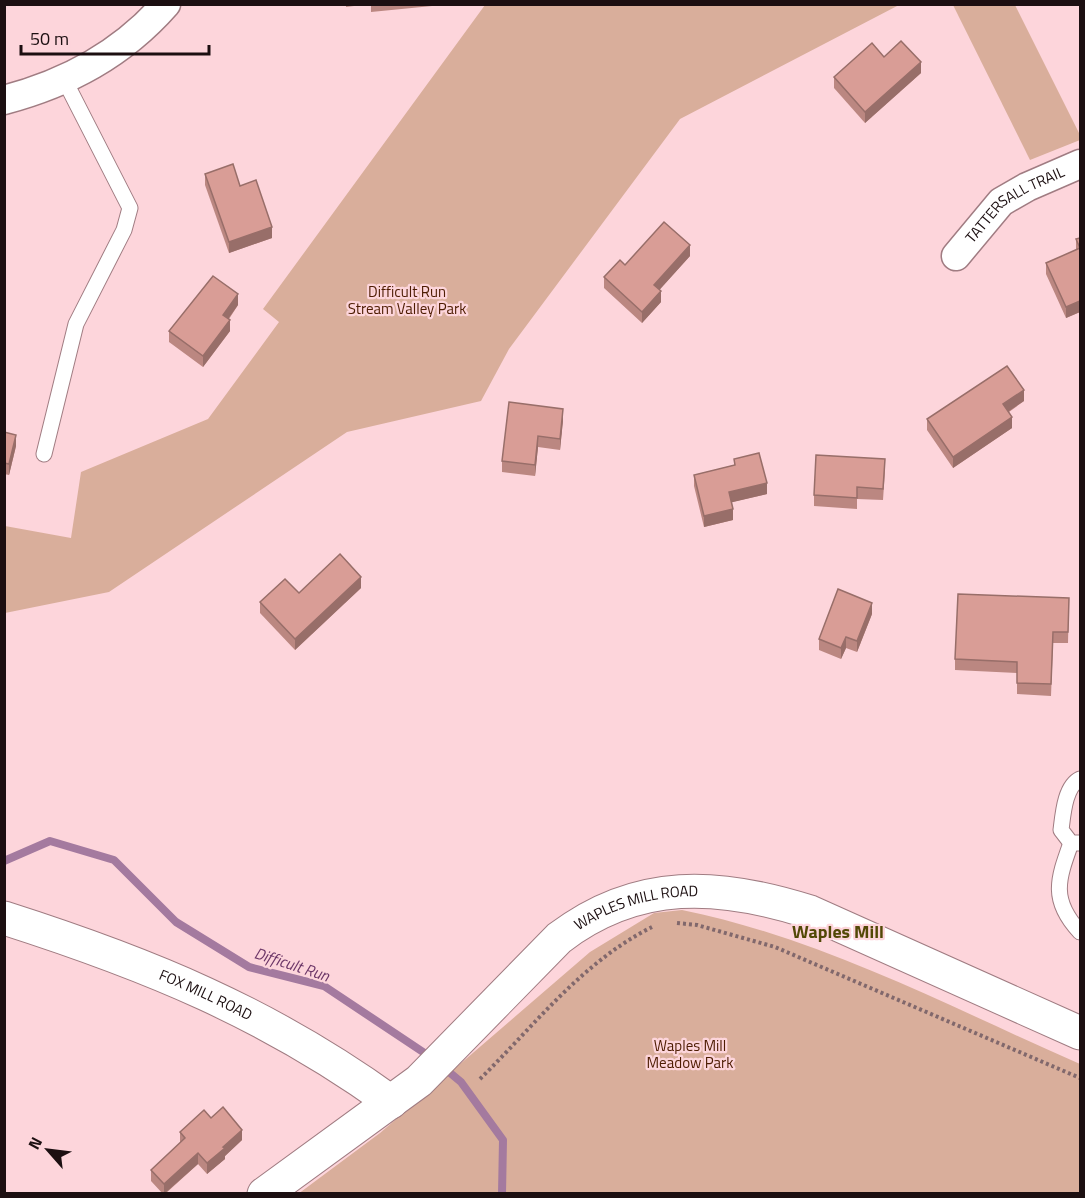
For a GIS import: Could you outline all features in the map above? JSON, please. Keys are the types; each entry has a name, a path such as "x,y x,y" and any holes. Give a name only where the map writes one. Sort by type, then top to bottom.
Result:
{"main road":[{"name":"WAPLES MILL ROAD","path":"264,1194 419,1081 456,1046 547,948 575,926 624,902 656,893 697,890 750,896 810,912 1080,1033"},
{"name":"FOX MILL ROAD","path":"4,918 102,949 230,1003 320,1052 391,1102"}],"street":[{"path":"4,100 86,70 139,32 166,4"},
{"name":"TATTERSALL TRAIL","path":"956,256 1001,202 1027,187 1080,164"}],"lane":[{"path":"44,454 76,324 124,231 130,208 64,79"},
{"path":"1080,779 1074,782 1063,816 1061,830 1076,843 1059,878 1058,895 1065,912 1080,932"}],"path":[{"path":"480,1079 519,1041 576,978 621,942 662,922"},
{"path":"674,923 697,925 775,947 1080,1078"}],"green space":[{"name":"Difficult Run Stream Valley Park","path":"485,5 899,5 680,119 509,349 481,401 347,432 109,592 5,613 5,526 71,538 81,472 208,419 279,322 263,309"},
{"path":"953,5 1015,5 1080,135 1080,140 1030,160"},
{"name":"Waples Mill Meadow Park","path":"682,910 734,922 835,956 885,976 1080,1064 1080,1193 298,1194 380,1133 590,952 654,913"}],"building":[{"path":"901,41 921,62 865,112 834,77 872,43 884,57"},
{"path":"233,164 240,186 256,180 272,227 229,242 205,174"},
{"path":"664,222 690,245 654,285 661,291 642,312 604,277 620,260 625,265"},
{"path":"1080,248 1080,301 1066,307 1046,263"},
{"path":"213,276 238,294 223,315 230,320 203,356 169,331"},
{"path":"1007,366 1024,390 1003,404 1012,417 953,457 927,419"},
{"path":"509,402 563,409 560,439 538,436 535,465 502,461"},
{"path":"4,432 16,435 9,464 4,463"},
{"path":"759,453 767,483 729,492 733,509 704,516 694,475 735,465 734,459"},
{"path":"816,455 885,459 883,489 857,487 857,498 814,495"},
{"path":"340,554 361,577 295,639 260,602 285,579 299,593"},
{"path":"838,589 872,603 857,641 846,637 841,648 819,639"},
{"path":"958,594 1069,598 1068,632 1053,632 1051,684 1017,683 1017,662 955,659"},
{"path":"223,1107 242,1130 207,1163 198,1153 164,1184 151,1170 185,1138 180,1132 204,1110 211,1118"}],"waterway":[{"name":"Difficult Run","path":"4,861 50,841 114,860 176,922 249,967 324,986 432,1058"},
{"name":"Difficult Run","path":"443,1067 461,1082 503,1140 502,1194"}],"district":[{"name":"Waples Mill","path":"838,932"}]}
